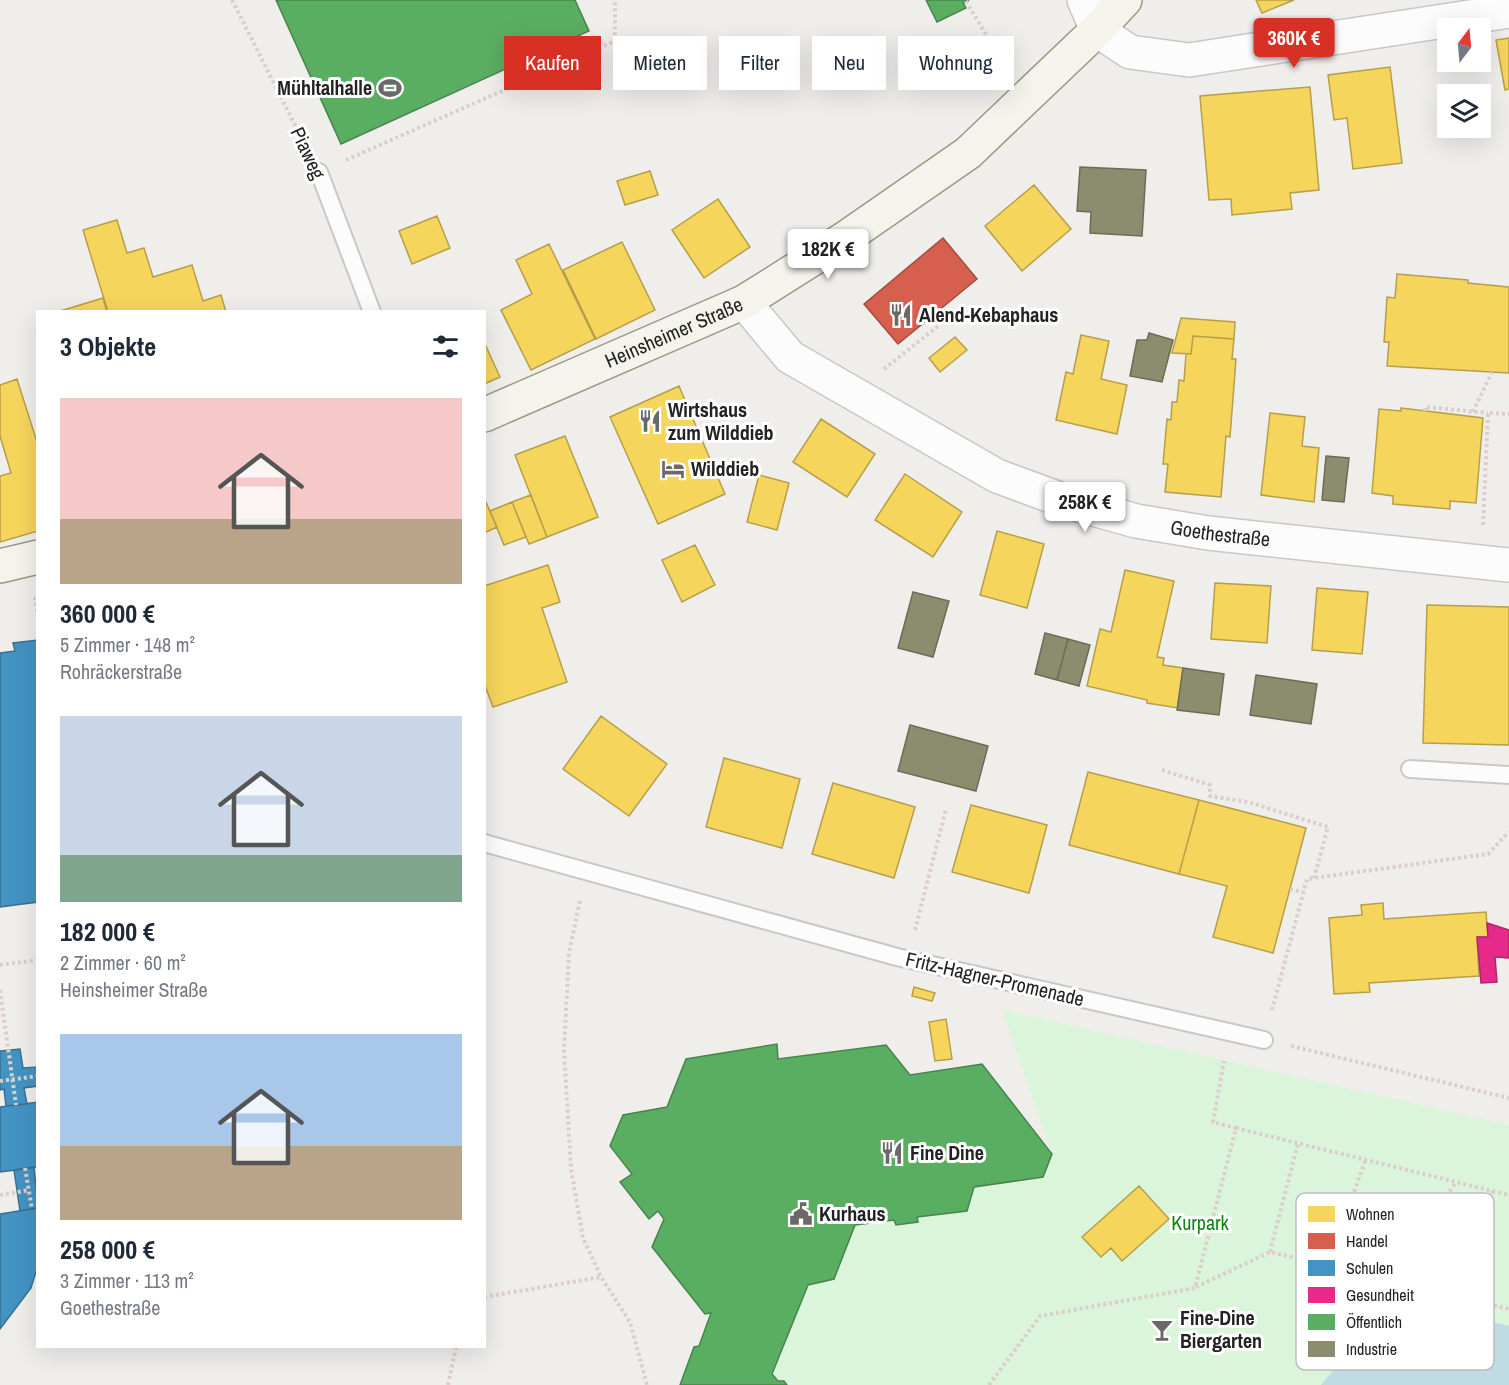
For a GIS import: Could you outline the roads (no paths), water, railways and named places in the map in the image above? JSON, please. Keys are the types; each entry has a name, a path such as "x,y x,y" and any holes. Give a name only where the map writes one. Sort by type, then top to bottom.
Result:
{"street":[{"path":"1084,0 1098,30 1130,52 1189,60 1509,11"},
{"name":"Heinsheimer Straße","path":"486,414 744,302 844,239 968,153 1023,98 1098,30 1125,0"},
{"name":"Goethestraße","path":"744,302 790,357 997,476 1065,501 1136,521 1312,546 1495,564"},
{"path":"0,566 36,557"}],"lane":[{"name":"Piaweg","path":"318,172 371,310"},
{"path":"1410,769 1509,775"},
{"name":"Fritz-Hagner-Promenade","path":"486,844 908,959 1264,1040"}],"water":[{"path":"1494,1322 1509,1326 1509,1385 1321,1385 1333,1370 1494,1370"}],"place":[{"name":"Mühltalhalle","path":"390,88"},
{"name":"Alend-Kebaphaus","path":"901,315"},
{"name":"Wirtshaus zum Wilddieb","path":"650,421"},
{"name":"Wilddieb","path":"673,469"},
{"name":"Fine Dine","path":"892,1153"},
{"name":"Kurhaus","path":"801,1214"},
{"name":"Fine-Dine Biergarten","path":"1162,1330"}],"park label":[{"name":"Kurpark","path":"1200,1223"}]}
